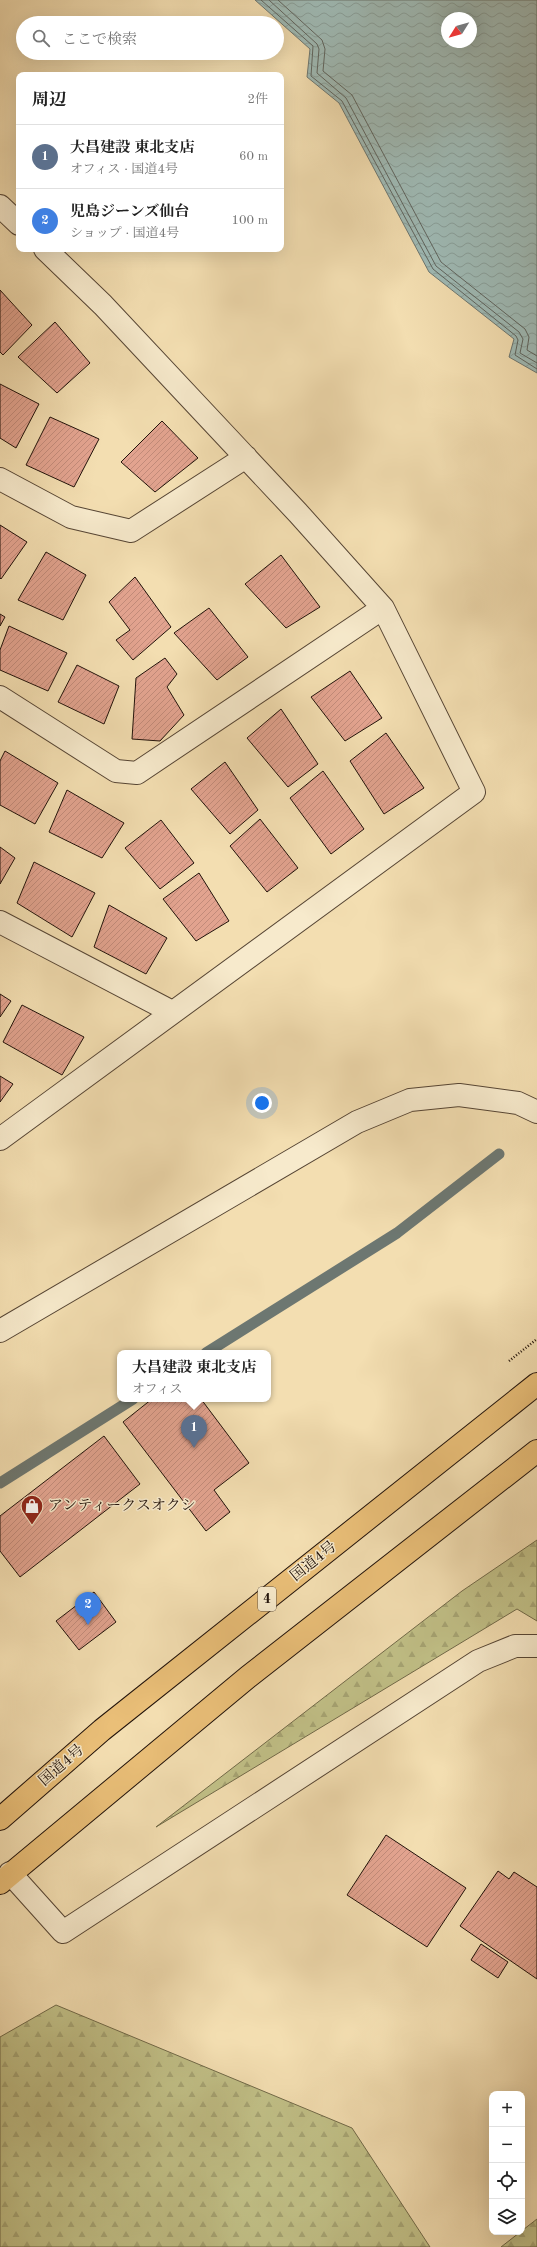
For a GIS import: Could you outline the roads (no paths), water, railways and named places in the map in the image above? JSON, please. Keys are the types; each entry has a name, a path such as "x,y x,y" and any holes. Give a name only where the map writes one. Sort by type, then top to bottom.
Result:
{"highway":[{"name":"国道4号","path":"0,1819 102,1730 537,1384"},
{"path":"5,1878 248,1677 537,1451"}],"street":[{"path":"0,206 16,221"},
{"path":"0,1139 474,792 383,608 246,457 104,305 48,252"},
{"path":"0,479 71,517 131,531 246,457"},
{"path":"0,697 116,771 137,773 383,608"},
{"path":"0,922 172,1012"},
{"path":"0,1331 357,1122 410,1100 458,1095 518,1103 537,1112"},
{"path":"5,1878 63,1932 478,1661 515,1646 537,1646"}],"water":[{"path":"255,0 537,0 537,373 509,357 514,339 429,272 339,103 307,77 310,49 284,26 284,16 273,16"}],"waterway":[{"path":"211,1350 397,1233 499,1154"},
{"path":"0,1483 128,1402"}],"place":[{"name":"大昌建設 東北支店","path":"194,1448"},
{"name":"アンティークスオクシ","path":"32,1526"},
{"name":"児島ジーンズ仙台","path":"88,1625"}]}
